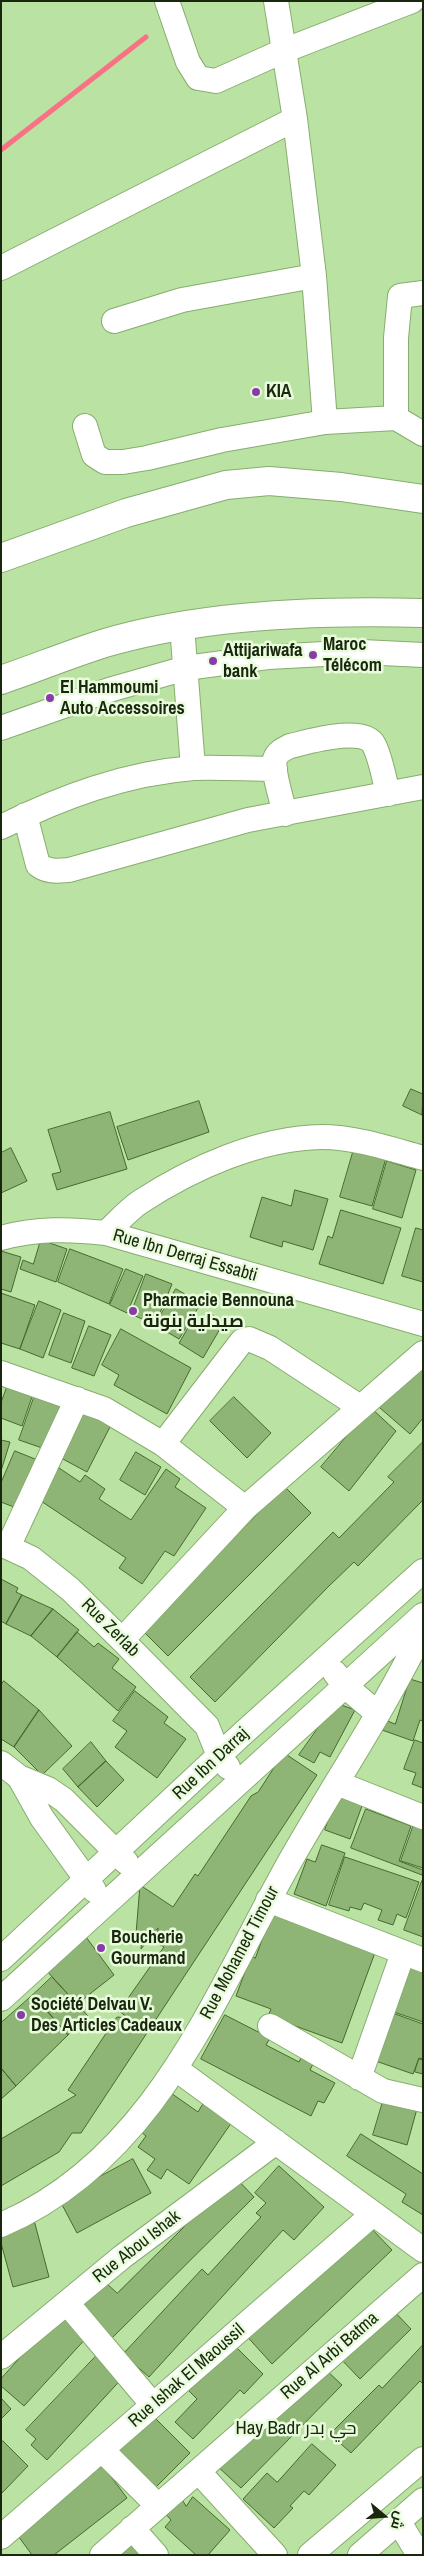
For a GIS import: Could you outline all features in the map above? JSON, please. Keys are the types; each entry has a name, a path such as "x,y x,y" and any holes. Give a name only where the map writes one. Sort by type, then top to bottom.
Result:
{"main road":[{"path":"1,558 126,513 226,485 269,481 341,487 423,499"},
{"path":"1,680 106,643 182,626 283,615 378,612 423,613"}],"street":[{"path":"167,1 188,62 198,78 216,81 283,51 412,1"},
{"path":"276,1 295,119 314,276 325,422"},
{"path":"1,268 295,119"},
{"path":"114,320 182,300 314,276"},
{"path":"396,418 396,338 400,296 423,293"},
{"path":"85,426 94,455 105,462 123,462 222,440 325,422 396,418 423,434"},
{"path":"182,626 193,768"},
{"path":"1,728 109,690 186,668 268,658 362,652 423,655"},
{"path":"285,814 275,769 275,758 281,750 290,746 354,734 365,736 374,743 388,794"},
{"path":"1,827 25,815 106,784 193,768 275,769"},
{"path":"25,815 38,865 54,872 69,870 248,820 423,787"},
{"path":"106,1233 139,1203 183,1178 232,1156 277,1142 322,1137 356,1140 423,1158"},
{"name":"Rue Ibn Derraj Essabti","path":"1,1238 21,1232 62,1229 106,1233 423,1324"},
{"path":"163,1444 242,1342 249,1339 270,1348 360,1407"},
{"path":"122,1640 245,1508 423,1353"},
{"path":"1,1373 104,1409 163,1444 245,1508"},
{"path":"5,1546 77,1398"},
{"name":"Rue ZerIab","path":"5,1546 31,1558 70,1589 122,1640 207,1726 219,1756 241,1782"},
{"path":"414,1579 423,1607"},
{"name":"Rue Ibn Darraj","path":"1,1959 240,1736 414,1579"},
{"name":"Rue Ibn Darraj","path":"1,2000 423,1615"},
{"name":"Rue Mohamed Timour","path":"1,2225 70,2186 100,2162 122,2140 176,2068 218,1999 268,1900 377,1713 414,1669 423,1630"},
{"path":"325,1660 345,1686 377,1713"},
{"name":"Rue ZerIab","path":"207,1726 240,1736"},
{"path":"240,1736 262,1762"},
{"path":"10,1770 48,1788 64,1800 116,1851 137,1875"},
{"path":"10,1770 85,1879 105,1904"},
{"path":"337,1783 423,1817"},
{"path":"268,1900 413,1956 359,2078"},
{"path":"270,2026 383,2091 423,2100"},
{"path":"176,2068 423,2250"},
{"name":"Rue Abou Ishak","path":"1,2357 122,2257 276,2142"},
{"name":"Rue Ishak El Maoussil","path":"1,2537 373,2214"},
{"name":"Rue Al Arbi Batma","path":"102,2555 423,2276"},
{"path":"67,2303 153,2405"},
{"path":"102,2450 158,2506"},
{"path":"310,2555 423,2459"},
{"path":"198,2471 275,2555"},
{"path":"360,2555 423,2500"},
{"path":"399,2522 419,2555"},
{"path":"132,2528 156,2555"},
{"path":"1,2549 6,2555"}],"building":[{"path":"411,1089 423,1094 422,1115 403,1106"},
{"path":"199,1101 209,1132 128,1160 117,1127"},
{"path":"110,1112 127,1169 57,1190 52,1174 61,1172 48,1130"},
{"path":"11,1148 27,1181 1,1193 1,1153"},
{"path":"354,1149 386,1158 372,1206 340,1197"},
{"path":"387,1161 416,1170 402,1218 373,1209"},
{"path":"295,1190 328,1199 313,1250 283,1241 282,1247 250,1237 262,1197 291,1206"},
{"path":"341,1210 401,1228 383,1284 319,1264 328,1236 332,1238"},
{"path":"416,1228 423,1230 423,1282 402,1276"},
{"path":"41,1240 67,1249 56,1282 20,1269 23,1260 33,1264"},
{"path":"70,1249 123,1269 109,1304 58,1282"},
{"path":"1,1251 21,1257 11,1292 1,1289"},
{"path":"126,1269 143,1276 127,1313 110,1305"},
{"path":"146,1274 172,1284 155,1325 131,1314"},
{"path":"176,1289 201,1303 179,1339 155,1325"},
{"path":"1,1293 35,1305 20,1349 1,1343"},
{"path":"39,1301 61,1310 43,1358 20,1349"},
{"path":"208,1312 224,1322 203,1358 179,1343 195,1316 203,1321"},
{"path":"64,1313 85,1321 71,1363 49,1355"},
{"path":"89,1326 111,1335 94,1376 72,1368"},
{"path":"121,1329 191,1368 167,1414 114,1385 119,1375 102,1365"},
{"path":"420,1362 423,1364 423,1418 410,1434 380,1408"},
{"path":"10,1379 35,1388 22,1426 1,1418 1,1403"},
{"path":"36,1392 65,1402 48,1450 19,1440"},
{"path":"234,1397 271,1433 247,1458 210,1421"},
{"path":"371,1408 396,1431 349,1491 321,1467"},
{"path":"85,1410 112,1423 87,1472 61,1458"},
{"path":"1,1440 10,1442 1,1471"},
{"path":"423,1442 423,1500 358,1566 354,1562 329,1586 215,1702 190,1677 333,1532 339,1538 394,1482 388,1477"},
{"path":"15,1451 40,1461 19,1509 1,1502 1,1483"},
{"path":"136,1452 161,1467 145,1495 120,1480"},
{"path":"59,1468 80,1482 85,1475 105,1489 99,1499 131,1520 166,1469 180,1479 175,1487 206,1508 174,1556 165,1551 142,1584 119,1568 126,1558 38,1499"},
{"path":"285,1487 311,1513 168,1656 142,1630"},
{"path":"1,1579 18,1588 16,1592 22,1595 6,1624 1,1621"},
{"path":"22,1595 53,1609 31,1636 6,1624"},
{"path":"53,1609 79,1630 57,1657 31,1636"},
{"path":"77,1632 94,1647 98,1643 119,1659 112,1668 136,1687 118,1711 57,1657"},
{"path":"410,1679 423,1683 423,1721 420,1720 413,1741 382,1730 385,1720 395,1724"},
{"path":"4,1681 39,1710 14,1747 1,1739 1,1685"},
{"path":"135,1691 168,1717 164,1723 186,1739 157,1778 115,1747 127,1731 113,1721"},
{"path":"336,1703 355,1710 330,1757 320,1752 314,1763 299,1755"},
{"path":"39,1710 72,1746 42,1775 14,1747"},
{"path":"415,1740 423,1743 423,1788 412,1784 416,1773 404,1769"},
{"path":"91,1742 106,1761 78,1787 63,1769"},
{"path":"284,1753 317,1775 81,2133 72,2133 59,2152 1,2186 1,2139 76,2095 68,2090 117,2017 128,2018 119,2011 164,1947 157,1943 158,1928 141,1949 142,1937 136,1934 140,1885 173,1907 195,1874 198,1876 251,1796 258,1792"},
{"path":"106,1761 124,1780 97,1807 78,1787"},
{"path":"338,1794 363,1803 350,1839 325,1830"},
{"path":"366,1809 411,1826 399,1861 423,1870 422,1875 351,1848"},
{"path":"414,1824 423,1827 423,1868 401,1861"},
{"path":"322,1845 345,1853 326,1906 294,1894 307,1859 315,1862"},
{"path":"345,1857 419,1882 406,1918 397,1914 393,1925 378,1920 382,1910 364,1903 361,1910 350,1907 349,1911 329,1905"},
{"path":"423,1882 423,1937 404,1930"},
{"path":"273,1911 377,1947 342,2043 268,2016 271,2009 236,1996 251,1956 255,1958"},
{"path":"86,1937 114,1975 77,2004 45,1969"},
{"path":"407,1963 423,1968 423,2022 391,2011"},
{"path":"52,1977 88,2016 68,2035 33,1995"},
{"path":"33,1995 68,2035 16,2086 1,2068 1,2023"},
{"path":"387,2011 423,2024 423,2059 419,2058 413,2074 370,2059"},
{"path":"225,2015 270,2038 266,2045 299,2062 301,2058 313,2064 310,2070 335,2083 324,2103 318,2101 311,2116 201,2059"},
{"path":"419,2059 423,2060 423,2074 415,2072"},
{"path":"1,2068 16,2086 1,2099"},
{"path":"168,2091 198,2112 204,2102 232,2122 189,2184 167,2169 161,2179 147,2170 155,2159 138,2147 146,2136 140,2131"},
{"path":"385,2095 418,2105 407,2145 373,2135"},
{"path":"361,2134 423,2174 423,2215 402,2202 406,2194 347,2156"},
{"path":"133,2159 151,2193 77,2233 59,2199"},
{"path":"279,2166 324,2207 294,2240 283,2230 149,2377 123,2354 202,2269 208,2275 261,2217 256,2213 266,2203 255,2193"},
{"path":"235,2177 254,2197 112,2338 82,2307 106,2283 117,2293"},
{"path":"34,2220 49,2277 13,2287 1,2243 1,2229"},
{"path":"367,2224 392,2250 272,2364 243,2332"},
{"path":"390,2307 411,2329 360,2379 339,2357"},
{"path":"62,2312 88,2336 24,2406 1,2386 1,2379"},
{"path":"232,2343 263,2374 244,2394 240,2390 193,2439 175,2422 197,2399 187,2389"},
{"path":"423,2345 423,2384 420,2381 351,2453 330,2434 379,2385 382,2388"},
{"path":"101,2351 126,2374 47,2460 31,2445 36,2439 26,2430"},
{"path":"324,2368 342,2385 241,2488 217,2466"},
{"path":"1,2398 11,2409 1,2419"},
{"path":"152,2415 190,2453 154,2489 116,2451"},
{"path":"3,2441 28,2466 1,2494 1,2443"},
{"path":"312,2444 336,2465 309,2495 304,2491 290,2506 293,2508 274,2528 243,2499 267,2473 277,2482"},
{"path":"103,2466 127,2498 54,2555 32,2555 16,2533"},
{"path":"193,2497 230,2530 208,2555 196,2555 165,2527 171,2520 164,2512 181,2498 186,2506"},
{"path":"131,2533 153,2555 112,2555"}],"waterway":[{"path":"1,150 146,37"}],"place":[{"name":"KIA","path":"256,392"},
{"name":"Maroc Télécom","path":"313,655"},
{"name":"Attijariwafa bank","path":"213,661"},
{"name":"El Hammoumi Auto Accessoires","path":"50,698"},
{"name":"Pharmacie Bennouna صيدلية بنونة","path":"133,1311"},
{"name":"Boucherie Gourmand","path":"101,1948"},
{"name":"Société Delvau V. Des Articles Cadeaux","path":"21,2015"}],"district":[{"name":"Hay Badr حي بدر","path":"296,2429"}]}
